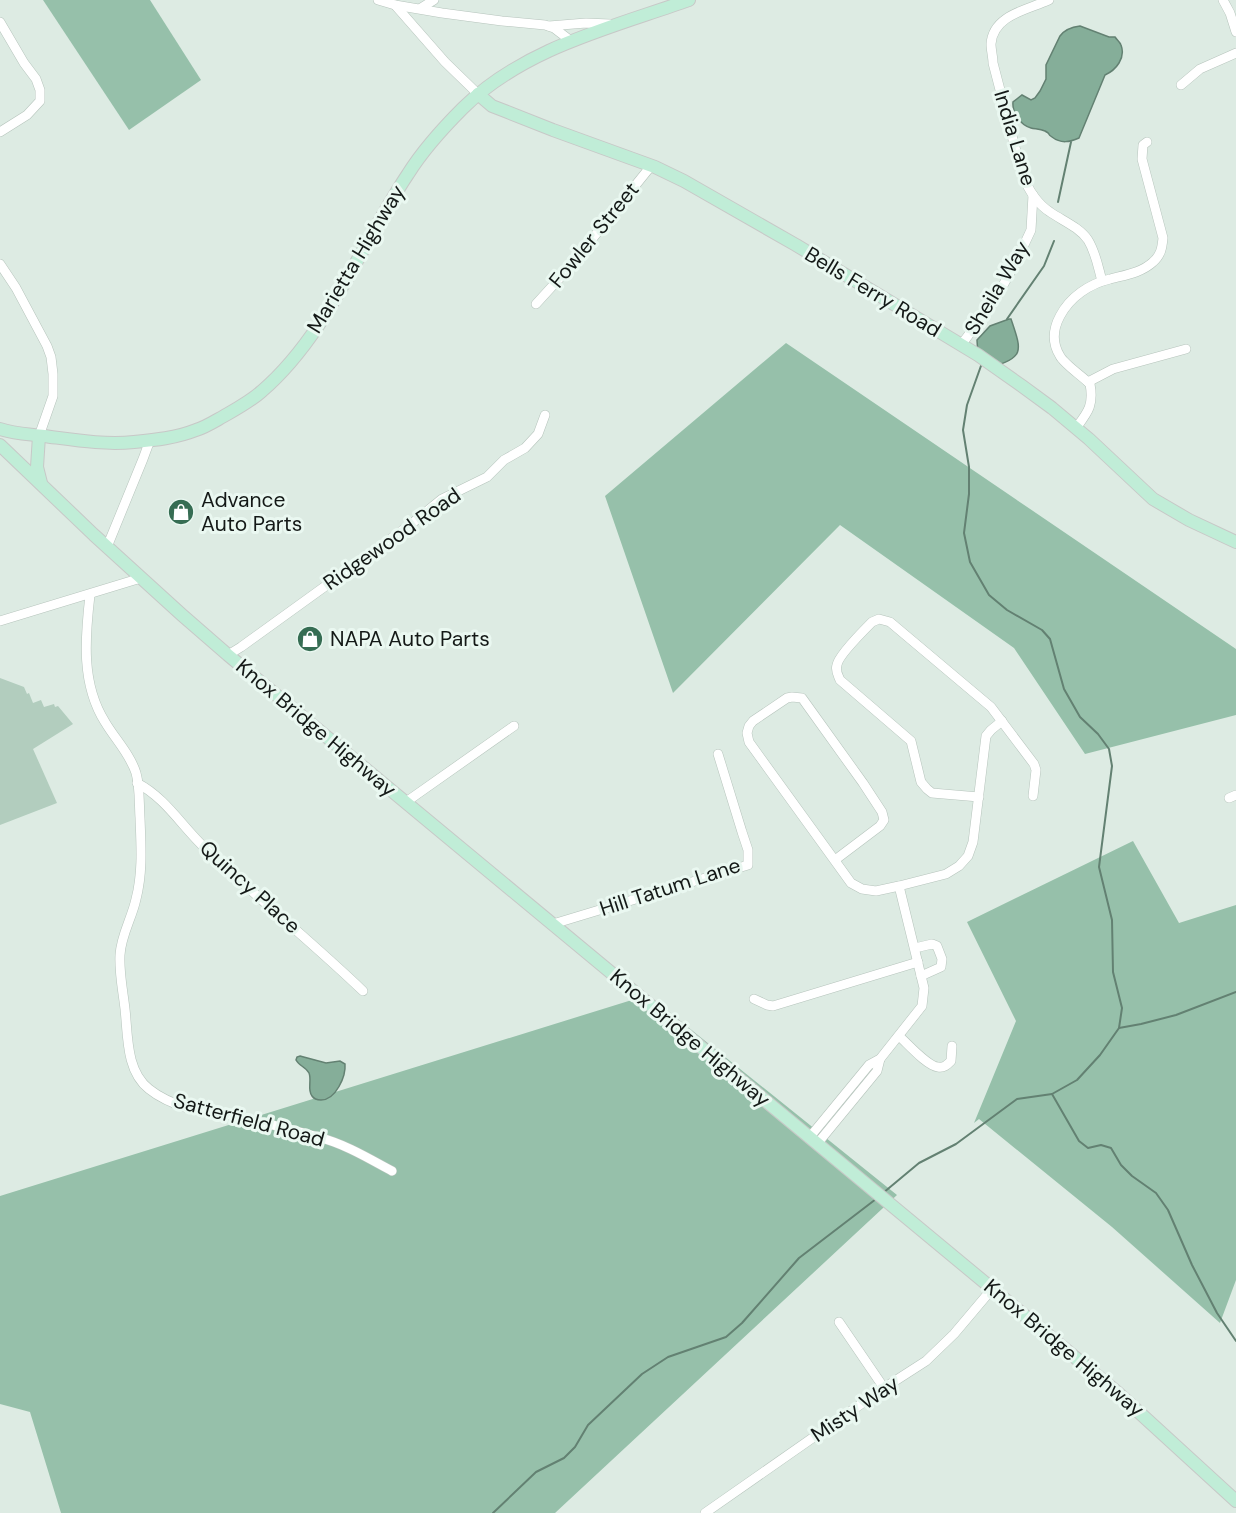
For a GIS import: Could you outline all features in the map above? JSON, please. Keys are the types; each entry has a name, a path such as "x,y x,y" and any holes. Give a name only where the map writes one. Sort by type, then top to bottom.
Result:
{"main road":[{"name":"Marietta Highway","path":"0,429 25,435 114,444 150,440 198,430 249,402 281,372 314,330 333,302 408,173 437,135 478,94 501,76 571,41 689,0"},
{"name":"Bells Ferry Road","path":"478,94 492,105 505,111 651,166 684,181 796,245 961,345 1022,386 1076,428 1153,499 1189,520 1236,542"},
{"path":"39,436 37,468 41,484"},
{"path":"0,445 141,578"},
{"name":"Knox Bridge Highway","path":"141,578 228,655 1136,1408 1236,1501"}],"street":[{"path":"378,0 442,13 548,26 586,23 619,24"},
{"path":"421,8 434,0"},
{"name":"India Lane","path":"1049,0 1006,17 999,24 991,45 993,63 1027,189 1048,212 1073,226 1087,238 1095,253 1102,281"},
{"path":"1223,0 1236,32"},
{"path":"395,5 445,62 478,94"},
{"path":"0,22 36,79 40,90 40,101 27,115 1,129"},
{"path":"548,26 571,41"},
{"path":"1181,85 1200,69 1236,53"},
{"path":"1076,428 1091,404 1090,384 1060,357 1054,334 1057,322 1071,299 1092,285 1134,273 1154,262 1162,251 1163,238 1142,159 1143,145 1147,142"},
{"name":"Fowler Street","path":"536,304 567,270 651,166"},
{"name":"Sheila Way","path":"961,345 994,300 1031,231 1033,195"},
{"path":"0,264 16,288 51,357 52,396 39,436"},
{"path":"1088,382 1113,369 1186,349"},
{"name":"Ridgewood Road","path":"228,655 410,525 442,499 487,477 504,460 525,448 538,434 545,415"},
{"path":"107,547 150,440"},
{"path":"0,621 141,578"},
{"name":"Satterfield Road","path":"90,594 86,637 88,674 98,708 136,774 139,795 141,875 120,954 129,1050 140,1080 161,1096 191,1109 230,1115 341,1144 392,1172"},
{"path":"978,797 932,793 927,789 921,782 911,741 840,680 836,666 840,658 872,622 879,619 890,622 991,707 1034,764 1036,770 1033,796"},
{"path":"835,860 880,826 884,820 882,812 802,698 787,698 753,721 747,733 749,742 851,883 862,890 876,891 946,874 959,866 968,856 973,842 986,736 1002,721"},
{"path":"406,802 513,726"},
{"name":"Hill Tatum Lane","path":"552,924 748,865 748,850 718,754"},
{"name":"Quincy Place","path":"137,783 164,803 204,847 326,955 363,992"},
{"path":"813,1141 877,1071 880,1059 922,1006 924,988 899,886"},
{"path":"915,948 932,944 937,946 942,959 941,967 921,976"},
{"path":"754,999 773,1006 918,962"},
{"path":"899,1036 937,1067 945,1067 951,1061 952,1046"},
{"name":"Misty Way","path":"705,1513 926,1361 954,1334 992,1289"},
{"path":"839,1322 884,1388"}],"shaded area":[{"path":"43,0 150,0 201,80 129,130"},
{"path":"1080,26 1115,37 1121,45 1122,54 1116,67 1105,75 1079,138 1062,141 1055,139 1045,131 1023,124 1015,114 1013,102 1022,95 1031,100 1035,98 1046,79 1046,65 1060,36 1069,29"},
{"path":"1011,319 1017,338 1018,351 1010,360 991,367 978,355 977,340 990,326"},
{"path":"786,343 1236,649 1236,715 1085,754 1014,648 840,525 673,693 605,496"},
{"path":"0,678 24,687 33,703 41,700 44,707 54,704 55,707 58,706 73,724 33,749 57,803 0,825"},
{"path":"1133,841 1179,923 1236,905 1236,1280 1220,1323 1112,1227 979,1119 974,1123 1016,1021 967,922"},
{"path":"648,995 897,1195 555,1513 61,1513 30,1412 0,1404 0,1196"},
{"path":"300,1056 326,1063 340,1061 345,1064 342,1081 331,1096 321,1100 312,1096 309,1073 296,1060"}],"waterway":[{"path":"1058,202 1071,142"},
{"path":"1007,319 1044,266 1054,241"},
{"path":"883,1193 919,1163 956,1144 1017,1099 1052,1094 1077,1080 1100,1055 1119,1028 1122,1008 1113,972 1112,920 1099,867 1112,766 1109,749 1098,734 1080,717 1064,689 1050,639 1042,630 1007,610 989,595 970,562 964,533 969,494 969,467 963,430 967,405 982,363"},
{"path":"1119,1028 1176,1015 1236,992"},
{"path":"1052,1094 1079,1141 1088,1148 1101,1145 1111,1148 1121,1165 1156,1193 1168,1210 1192,1265 1217,1313 1236,1341"},
{"path":"493,1513 536,1472 564,1458 575,1447 588,1425 642,1374 668,1357 726,1337 742,1323 799,1258 876,1199"}],"place":[{"name":"Advance Auto Parts","path":"181,512"},
{"name":"NAPA Auto Parts","path":"310,639"}]}
